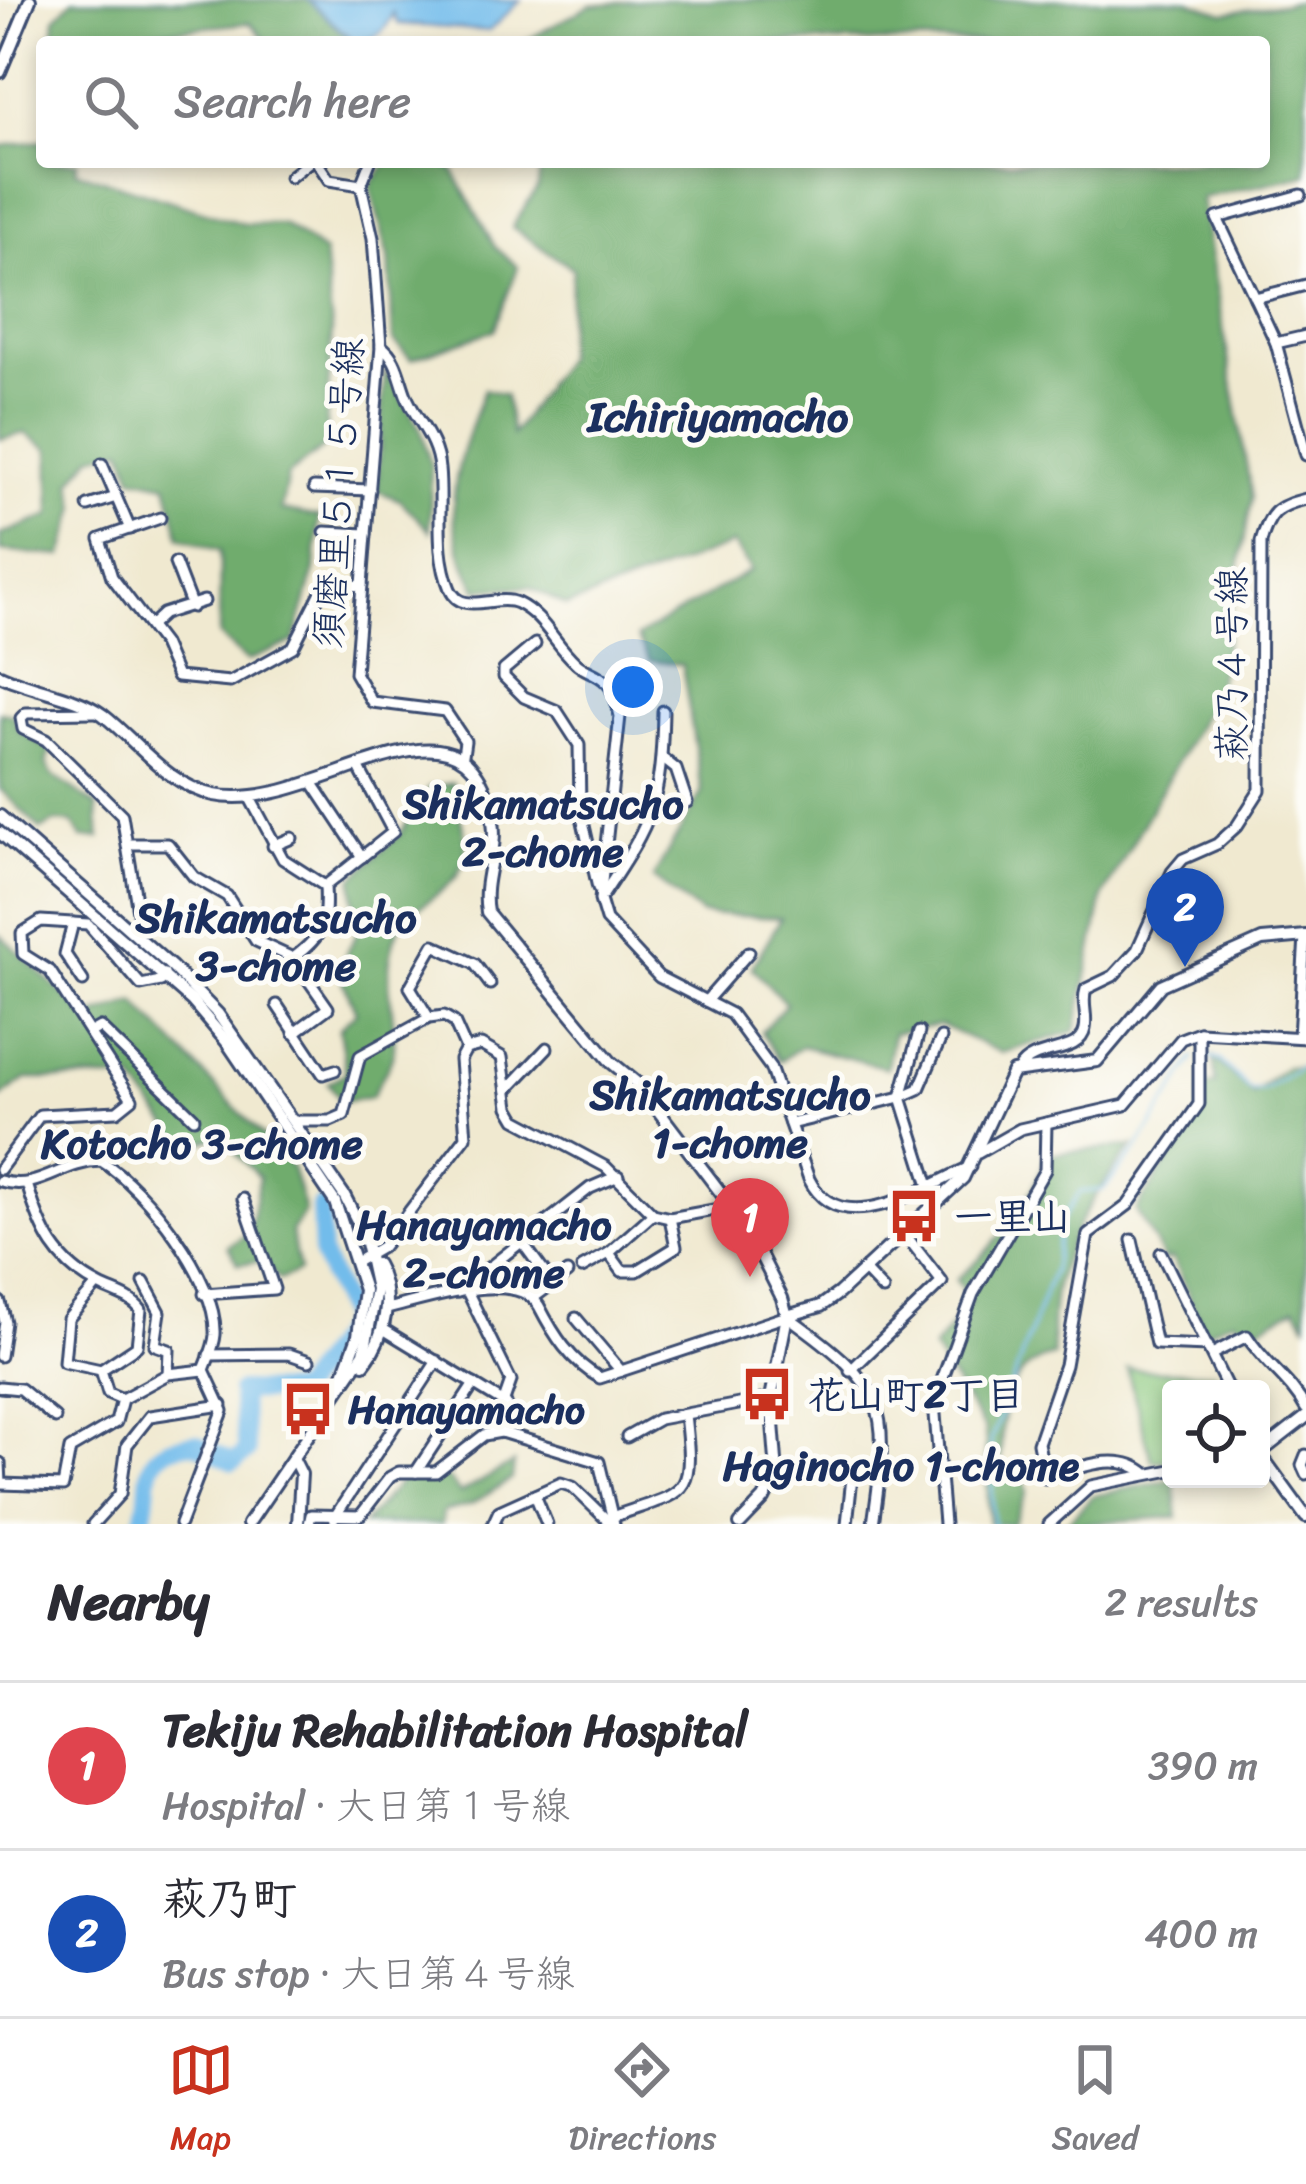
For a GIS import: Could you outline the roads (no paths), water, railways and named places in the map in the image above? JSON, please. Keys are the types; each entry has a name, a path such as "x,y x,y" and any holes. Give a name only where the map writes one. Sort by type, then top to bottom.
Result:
{"street":[{"path":"0,72 29,0"},
{"path":"290,177 304,168"},
{"path":"318,168 329,180 361,185 368,168"},
{"path":"327,197 329,180"},
{"name":"須磨里５１５号線","path":"361,185 373,238 382,346 355,674 362,690 386,708 445,711 465,741 463,755"},
{"path":"1301,195 1217,218 1276,344 1305,448"},
{"path":"1255,298 1306,285"},
{"path":"1276,344 1306,336"},
{"path":"382,346 391,353 408,401 424,419 440,467 439,534 450,589 458,600 470,604 520,604 547,626 575,663 607,682 615,696 620,716 600,900"},
{"path":"1289,389 1306,385"},
{"path":"102,464 130,529"},
{"path":"314,488 370,490"},
{"path":"88,506 116,497"},
{"name":"萩乃４号線","path":"1018,1069 1033,1053 1079,1040 1085,1032 1086,988 1113,976 1137,950 1172,872 1183,859 1217,844 1237,826 1260,790 1261,542 1268,516 1280,506 1306,499"},
{"path":"160,518 100,539 112,577 164,644 171,673 230,682 293,647 322,588 362,585"},
{"path":"325,532 366,534"},
{"path":"175,563 191,607"},
{"path":"151,625 163,614 204,602"},
{"path":"536,644 504,670 504,677 524,697 556,711 579,745 580,808 606,920 659,977 731,1014 770,1066 818,1197 845,1211 895,1201 970,1167"},
{"path":"0,675 100,712 180,781 211,794 250,798 314,785 418,747 434,746 463,755 478,771 494,823 483,892 487,912 611,1062 638,1084 746,1226 788,1316 872,1392 884,1413 873,1524"},
{"path":"600,900 647,831 661,786 663,711"},
{"path":"100,712 26,713 21,718 23,729 46,740 122,815 140,918 136,934"},
{"path":"662,758 676,769 687,802"},
{"path":"325,886 392,832 358,768"},
{"path":"314,785 362,856"},
{"path":"250,798 273,846 299,871 325,886"},
{"path":"0,816 136,934 218,1014 344,1195 364,1258 373,1325 355,1371"},
{"path":"0,833 164,974 226,1041 316,1173 364,1258 380,1270 386,1309 383,1329 369,1357 340,1385"},
{"path":"273,846 292,838"},
{"path":"129,844 168,844 194,877 227,896 256,941 293,958 328,1008 293,1033"},
{"path":"293,958 320,938 328,921 325,886"},
{"path":"0,1169 40,1114 117,1111 133,1100 50,971 23,954 22,933 41,921 88,923 141,985 161,980 164,974"},
{"path":"74,923 65,954 83,981"},
{"path":"386,1309 462,1292 516,1288 533,1298 549,1330 584,1369 600,1378 821,1306 970,1167 1006,1079 1018,1069 1097,1061 1161,985 1262,940 1305,936 1302,1038 1199,1032 1181,1040 1125,1105 1020,1129 978,1153"},
{"path":"428,1018 410,987 434,945 475,964 490,984"},
{"path":"706,1001 749,952"},
{"path":"277,1005 313,1065 322,1074 335,1070"},
{"path":"293,1121 330,1121 344,1115 360,1056 428,1018 444,1016 454,1022 466,1049"},
{"path":"92,1032 100,1027 194,1118"},
{"path":"919,1032 901,1097 929,1186"},
{"path":"1147,1474 1139,1467 1100,1461 1045,1478 1038,1443 1065,1365 1088,1235 1128,1205 1199,1104 1199,1032"},
{"path":"790,1124 919,1089 941,1038"},
{"path":"466,1049 493,1047 506,1067 516,1119 618,1176 652,1214 670,1218 730,1207"},
{"path":"507,1090 548,1048"},
{"path":"248,1524 340,1385 362,1322 364,1258 466,1137 460,1060 466,1049"},
{"path":"944,1524 934,1402 973,1294 1045,1170 1046,1123"},
{"path":"0,1181 28,1187 76,1161 101,1161 114,1168 187,1253 215,1332 204,1370 222,1409 180,1524"},
{"path":"462,1292 590,1188 618,1176"},
{"path":"28,1187 50,1245 97,1285 132,1299 143,1324 137,1346 100,1370 64,1362 68,1319 97,1285"},
{"path":"205,1294 274,1289 242,1199"},
{"path":"582,1268 609,1253 652,1214"},
{"path":"609,1253 622,1271 637,1271 676,1247 670,1218"},
{"path":"850,1371 942,1282 904,1233"},
{"path":"1132,1240 1156,1344 1210,1350 1247,1336 1265,1365 1291,1382 1306,1413 1270,1445"},
{"path":"522,1242 553,1283"},
{"path":"1161,1253 1224,1380"},
{"path":"864,1270 884,1290"},
{"path":"533,1298 567,1273"},
{"path":"144,1282 160,1312 155,1345 169,1350 168,1374"},
{"path":"309,1524 311,1515 360,1516 390,1477 436,1472 493,1432 511,1381 462,1292"},
{"path":"0,1302 5,1322 0,1356"},
{"path":"740,1524 764,1499 778,1473 771,1398 788,1316"},
{"path":"576,1318 621,1371"},
{"path":"383,1329 506,1404"},
{"path":"209,1355 289,1354 309,1361"},
{"path":"334,1518 437,1361"},
{"path":"100,1370 108,1393 122,1400"},
{"path":"0,1463 1,1484 63,1486 70,1449 116,1421 122,1400 168,1374 204,1370"},
{"path":"1291,1382 1306,1372"},
{"path":"416,1472 474,1384"},
{"path":"0,1387 20,1389 55,1418"},
{"path":"627,1437 658,1419 771,1398"},
{"path":"93,1524 119,1495 127,1444 150,1416 222,1409"},
{"path":"613,1522 674,1496 686,1485 691,1462 685,1415"},
{"path":"493,1432 599,1462 613,1522"},
{"path":"1306,1456 1302,1465 1306,1474"},
{"path":"293,1458 301,1474 298,1524"},
{"path":"1270,1466 1304,1513"},
{"path":"847,1524 853,1468 881,1468"},
{"path":"1049,1524 1091,1486 1162,1472"},
{"path":"494,1524 499,1511 561,1483 573,1487 613,1522"},
{"path":"535,1495 548,1524"}],"water":[{"path":"308,0 521,0 489,31 398,24 393,13 375,36 348,36"}],"waterway":[{"path":"1204,1056 1220,1060 1250,1090 1264,1090 1306,1064"},
{"path":"993,1524 991,1441 1053,1270 1061,1221 1080,1192 1103,1190 1138,1148 1194,1058"},
{"path":"141,1524 150,1471 161,1453 195,1443 233,1462 247,1452 240,1391 299,1392 350,1321 322,1255 320,1207"}],"place":[{"name":"萩乃町","path":"1185,967"},
{"name":"一里山","path":"914,1216"},
{"name":"Tekiju Rehabilitation Hospital","path":"750,1277"},
{"name":"花山町2丁目","path":"767,1394"},
{"name":"Hanayamacho","path":"308,1409"}],"district":[{"name":"Ichiriyamacho","path":"718,417"},
{"name":"Shikamatsucho 2-chome","path":"543,828"},
{"name":"Shikamatsucho 3-chome","path":"276,942"},
{"name":"Shikamatsucho 1-chome","path":"730,1119"},
{"name":"Kotocho 3-chome","path":"202,1144"},
{"name":"Hanayamacho 2-chome","path":"484,1249"},
{"name":"Haginocho 1-chome","path":"901,1466"}]}
